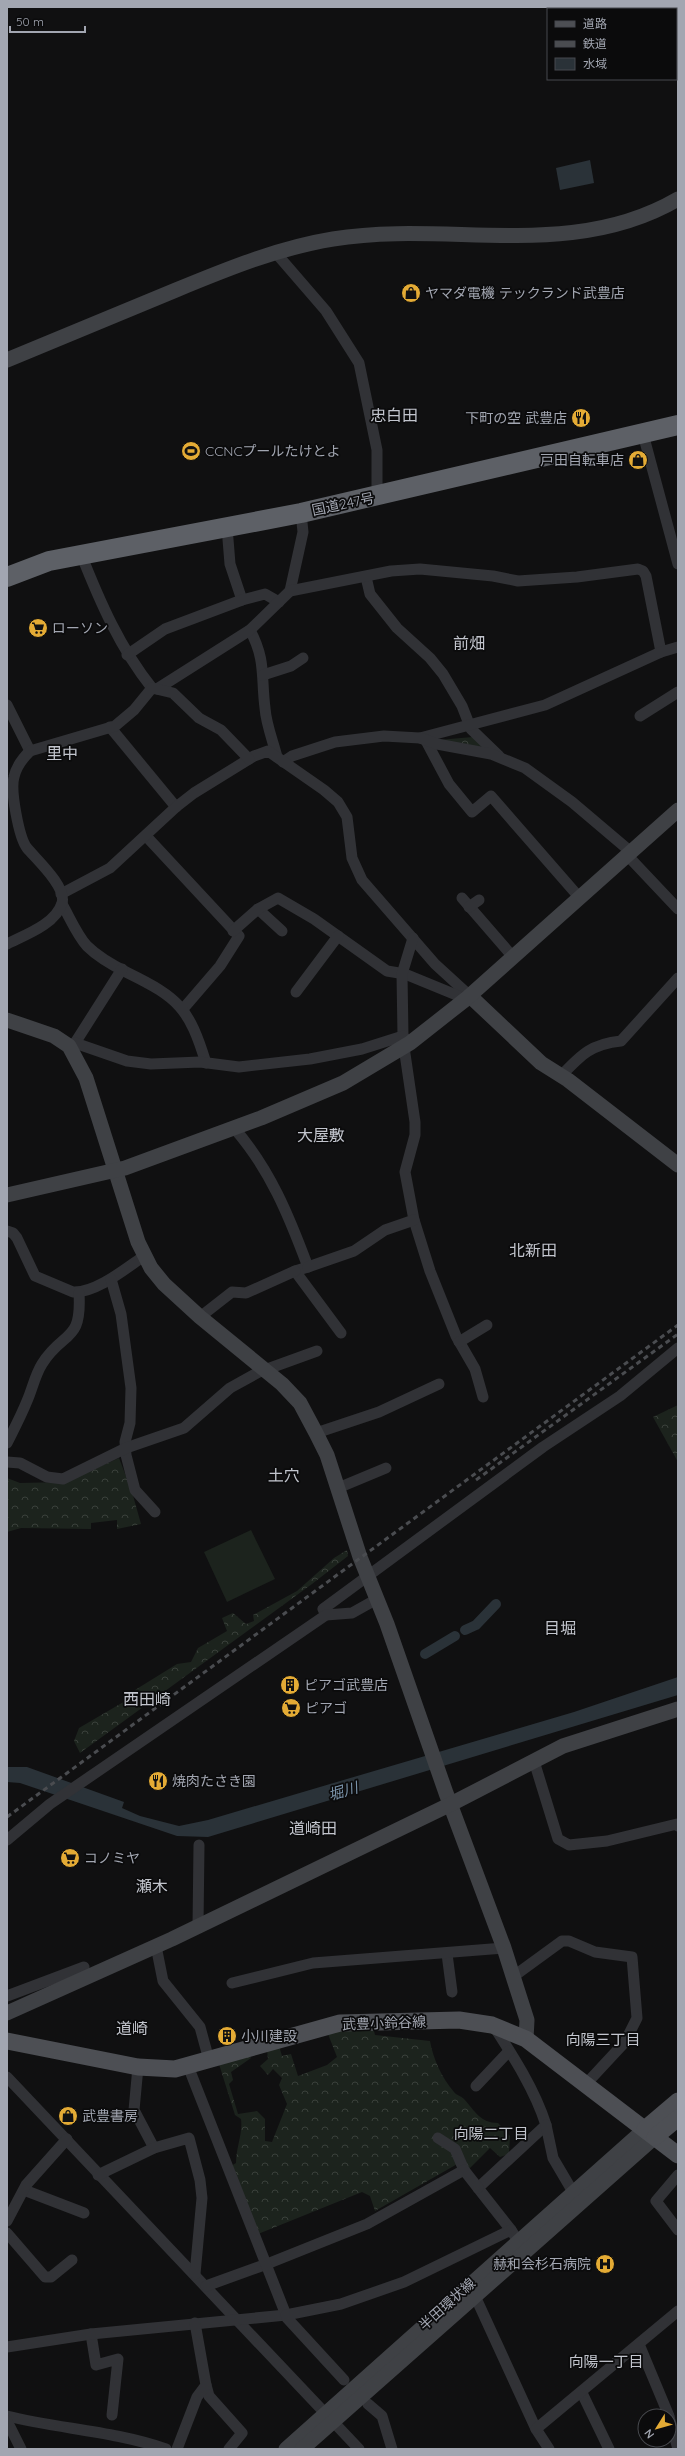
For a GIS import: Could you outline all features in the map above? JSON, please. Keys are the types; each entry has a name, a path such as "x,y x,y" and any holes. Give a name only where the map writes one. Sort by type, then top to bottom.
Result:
{"highway":[{"name":"国道247号","path":"7,577 49,561 301,513 678,425"}],"main road":[{"name":"武豊小鈴谷線","path":"7,2041 159,2070 188,2066 340,2023 459,2020 492,2025 526,2039 678,2155"},
{"path":"650,2133 678,2101"},
{"path":"650,2133 678,2118"}],"street":[{"path":"7,360 275,252 308,243 361,236 534,237 602,227 660,209 678,198"},
{"path":"275,252 326,312 359,363 377,450 377,496"},
{"path":"643,434 678,564"},
{"path":"206,1063 200,1041 183,1009 175,999 162,989 122,969 87,946 46,868 26,847 16,809 13,777 21,761 30,751 115,726 155,689 250,630 290,591 303,532 301,513"},
{"path":"226,527 230,564 242,600"},
{"path":"81,554 101,604 126,655 155,689 173,693 199,718 222,730 248,759"},
{"path":"290,591 391,571 420,569 493,576 518,581 577,577 638,569 643,571 646,576 661,652"},
{"path":"366,577 370,594 397,628 430,658 443,674 462,706 469,726 502,759"},
{"path":"126,655 165,629 242,600 265,594 279,602"},
{"path":"250,630 258,645 263,663 265,710 280,759"},
{"path":"422,739 545,705 571,695 661,652 678,647"},
{"path":"263,675 291,666 303,658"},
{"path":"640,716 678,692"},
{"path":"7,705 30,751"},
{"path":"110,727 176,807"},
{"path":"280,759 318,747 364,737 422,739 437,744 491,754 525,768 572,802 629,853 678,908"},
{"path":"422,739 449,784 472,812 491,796 579,897"},
{"path":"7,944 45,923 62,899 110,868 176,807 248,759 268,751 324,790 344,810 347,817 352,858 358,873 435,964 468,998 536,1059 561,1076 678,1165"},
{"path":"7,1195 114,1171 234,1128 317,1096 343,1083 406,1042 468,998 579,897 678,810"},
{"path":"146,836 239,936 220,966 183,1009"},
{"path":"234,930 258,909 278,898 314,919 387,971 402,974 468,998"},
{"path":"462,898 513,957"},
{"path":"470,907 479,900"},
{"path":"258,909 282,931"},
{"path":"296,992 338,936"},
{"path":"413,938 402,974 406,1042 415,1122 415,1135 408,1154 405,1172 414,1220 430,1271 459,1342 475,1369 483,1397"},
{"path":"72,1045 122,969"},
{"path":"561,1076 576,1061 602,1043 621,1041 678,978"},
{"path":"7,1020 54,1036 72,1045 127,1061 151,1064 206,1063 239,1067 274,1064 406,1042"},
{"path":"72,1045 86,1078 114,1171 144,1256 164,1284 282,1384 300,1403 327,1455 360,1557 377,1599 438,1772 514,1976 527,2020 526,2039"},
{"path":"234,1128 254,1151 265,1169 288,1216 308,1267"},
{"path":"200,1316 232,1292 246,1293 295,1271 354,1251 385,1230 414,1220"},
{"path":"7,1231 13,1232 17,1238 35,1276 55,1286 79,1292 111,1279 144,1256"},
{"path":"295,1271 341,1333"},
{"path":"111,1279 121,1314 131,1388 131,1412 124,1442 135,1490 155,1512"},
{"path":"7,1443 23,1411 41,1365 52,1351 74,1331 80,1313 79,1292"},
{"path":"459,1342 487,1325"},
{"path":"326,1615 323,1609 543,1447 620,1396 678,1348"},
{"path":"7,1448 10,1461 47,1477 63,1479 126,1448 171,1434 189,1426 230,1388 264,1370 317,1351"},
{"path":"316,1433 379,1412 439,1384"},
{"path":"338,1488 386,1468"},
{"path":"7,1840 55,1801 326,1615 352,1613 377,1599"},
{"path":"7,2013 198,1926 451,1804 578,1740 678,1709"},
{"path":"534,1761 558,1839 569,1845 607,1841 677,1824 678,1826"},
{"path":"198,1926 199,1845"},
{"path":"514,1976 562,1941 569,1941 595,1952 632,1957 637,2018 625,2042 586,2084"},
{"path":"156,1946 163,1982 200,2027 209,2060"},
{"path":"232,1983 313,1963 447,1954 504,1948"},
{"path":"447,1954 452,1992"},
{"path":"7,1996 84,1967"},
{"path":"492,2025 509,2051 542,2113 553,2158 573,2192"},
{"path":"476,2086 509,2051"},
{"path":"188,2066 267,2264 286,2314 286,2318 344,2380"},
{"path":"138,2067 134,2110 154,2148"},
{"path":"7,2077 67,2139 98,2175 196,2274 360,2449"},
{"path":"478,2188 546,2125"},
{"name":"半田環状線","path":"302,2449 330,2417 514,2235 650,2133"},
{"name":"半田環状線","path":"286,2449 330,2417 475,2296 650,2133"},
{"path":"98,2175 154,2148 189,2138 200,2180 202,2198 196,2274"},
{"path":"7,2347 90,2334 286,2314 341,2304 404,2282 514,2235 464,2170 455,2149 450,2143 438,2138"},
{"path":"7,2221 24,2190 67,2139"},
{"path":"206,2286 267,2264 367,2224 464,2170"},
{"path":"678,2175 656,2201 678,2230"},
{"path":"24,2190 84,2213"},
{"path":"7,2233 45,2277 51,2278 72,2260"},
{"path":"475,2296 536,2429 548,2449"},
{"path":"536,2429 582,2393 678,2311"},
{"path":"195,2323 209,2396 242,2433 229,2449"},
{"path":"90,2334 96,2365 118,2359 112,2415"},
{"path":"639,2344 665,2408"},
{"path":"177,2449 197,2397 206,2385"},
{"path":"582,2393 609,2449"},
{"path":"368,2404 382,2416 392,2449"},
{"path":"7,2416 44,2425 128,2437 166,2449"},
{"path":"7,2421 21,2449"}],"green space":[{"path":"473,737 484,747 483,750 438,740"},
{"path":"678,1405 678,1462 653,1417"},
{"path":"119,1458 132,1492 141,1524 117,1529 117,1520 91,1523 91,1529 21,1528 7,1532 7,1478 20,1483 66,1482"},
{"path":"251,1530 275,1579 227,1602 204,1552"},
{"path":"347,1550 348,1556 312,1584 80,1753 74,1741 79,1728 132,1697 135,1690 177,1664 191,1662 198,1648 227,1631 222,1618 233,1613 246,1624 254,1621 253,1615 297,1591 334,1558"},
{"path":"373,2027 375,2035 430,2041 433,2055 439,2068 454,2092 464,2099 478,2116 487,2121 498,2123 510,2136 509,2154 500,2157 490,2148 468,2170 459,2163 375,2211 370,2196 362,2192 258,2234 231,2166 236,2163 241,2130 241,2119 235,2115 219,2064 249,2054 251,2058 231,2072 233,2080 229,2084 238,2114 257,2111 265,2119 265,2141 272,2142 287,2104 279,2085 282,2078 273,2069 268,2075 260,2066 268,2059 267,2050 279,2046 282,2056 291,2054 298,2076 327,2065 337,2057 328,2034 340,2030"}],"water":[{"path":"590,160 594,183 560,190 556,168"},
{"name":"堀川","path":"678,1677 678,1695 208,1837 177,1836 20,1783 7,1782 7,1767 27,1767 124,1802 122,1808 140,1816 179,1826 208,1820 574,1712"}],"waterway":[{"path":"465,1630 476,1625 496,1604"},
{"path":"425,1654 455,1636"}],"railway":[{"path":"7,1817 678,1325"},
{"path":"476,1480 678,1334"}],"place":[{"name":"ヤマダ電機 テックランド武豊店","path":"411,293"},
{"name":"下町の空 武豊店","path":"581,418"},
{"name":"CCNCプールたけとよ","path":"191,451"},
{"name":"戸田自転車店","path":"638,460"},
{"name":"ローソン","path":"38,628"},
{"name":"ピアゴ武豊店","path":"290,1685"},
{"name":"ピアゴ","path":"291,1708"},
{"name":"焼肉たさき園","path":"158,1781"},
{"name":"コノミヤ","path":"70,1858"},
{"name":"小川建設","path":"227,2036"},
{"name":"武豊書房","path":"68,2116"},
{"name":"赫和会杉石病院","path":"605,2264"}],"district":[{"name":"忠白田","path":"394,415"},
{"name":"前畑","path":"469,643"},
{"name":"里中","path":"62,753"},
{"name":"大屋敷","path":"321,1135"},
{"name":"北新田","path":"533,1250"},
{"name":"土穴","path":"284,1475"},
{"name":"目堀","path":"560,1628"},
{"name":"西田崎","path":"147,1699"},
{"name":"道崎田","path":"313,1828"},
{"name":"瀬木","path":"152,1886"},
{"name":"道崎","path":"132,2028"},
{"name":"向陽三丁目","path":"603,2039"},
{"name":"向陽二丁目","path":"491,2133"},
{"name":"向陽一丁目","path":"606,2361"}]}
